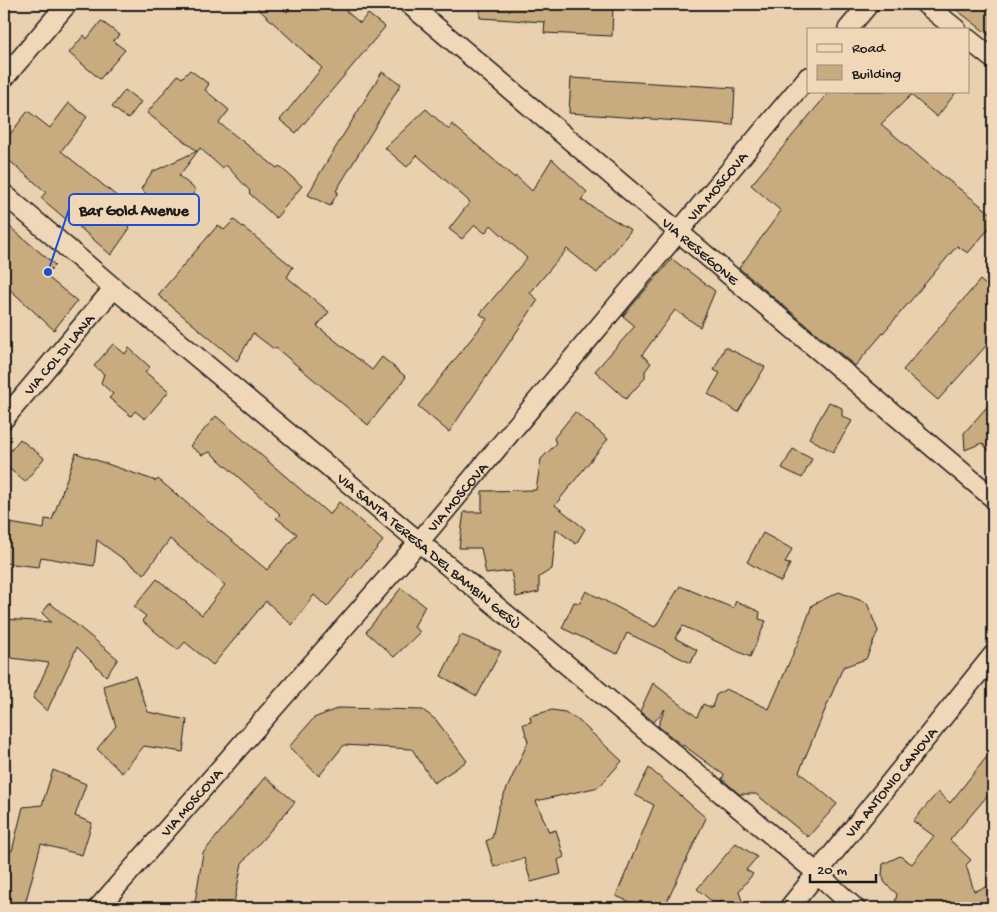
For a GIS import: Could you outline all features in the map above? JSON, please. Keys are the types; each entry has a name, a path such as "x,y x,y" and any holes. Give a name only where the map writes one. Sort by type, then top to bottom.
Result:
{"street":[{"path":"4,78 67,4"},
{"name":"VIA RESEGONE","path":"410,4 993,498"},
{"path":"849,28 869,4"},
{"path":"925,4 955,28"},
{"path":"970,41 993,59"},
{"name":"VIA MOSCOVA","path":"98,908 419,542 807,78"},
{"name":"VIA SANTA TERESA DEL BAMBIN GESÙ","path":"4,194 114,288 817,873 855,908"},
{"name":"VIA COL DI LANA","path":"4,418 114,288"},
{"name":"VIA ANTONIO CANOVA","path":"789,908 993,655"}],"building":[{"path":"253,4 276,4 287,12 294,4 338,4 360,23 368,14 385,27 296,133 280,120 322,68"},
{"path":"480,4 613,4 612,36 544,33 545,22 480,18"},
{"path":"949,4 984,4 993,10 993,38"},
{"path":"101,21 120,35 113,41 125,50 100,79 69,53 84,35 87,39"},
{"path":"190,70 209,84 205,90 229,110 219,123 277,168 279,166 302,186 276,218 249,193 250,191 226,165 222,168 200,148 179,176 196,190 179,212 173,207 167,215 141,189 152,172 197,151 147,113 178,75 182,78"},
{"path":"382,72 401,84 336,191 338,192 330,206 308,195"},
{"path":"571,78 735,88 733,125 569,113"},
{"path":"125,90 141,102 128,119 112,107"},
{"path":"829,92 956,92 937,117 911,95 881,124 934,169 993,215 993,224 968,253 957,246 855,366 739,268 781,211 751,185"},
{"path":"69,103 87,117 61,151 124,202 114,214 130,228 111,255 77,225 74,226 41,198 46,192 4,156 4,142 28,111 50,128"},
{"path":"426,109 449,130 452,124 532,191 552,159 587,192 581,200 631,230 597,273 567,249 530,293 538,300 449,432 418,406 487,319 480,314 527,258 491,225 485,233 475,225 462,239 449,229 470,202 417,155 407,167 385,148"},
{"path":"234,220 293,267 287,277 329,312 317,326 372,370 382,357 406,377 368,425 275,347 274,349 253,333 237,361 158,295 218,225 224,230"},
{"path":"4,222 55,265 45,275 77,301 54,330 4,284"},
{"path":"672,259 715,291 700,327 675,310 642,355 651,363 645,371 645,378 626,399 595,371 635,326 623,316"},
{"path":"980,280 993,291 993,338 938,400 903,370"},
{"path":"113,344 125,354 129,348 150,367 145,372 169,391 145,419 135,411 131,416 109,398 113,394 101,383 104,374 94,366"},
{"path":"725,347 765,367 738,412 708,394 720,373 714,370"},
{"path":"993,400 993,455 982,443 965,450 964,433"},
{"path":"829,402 842,408 842,416 852,421 833,452 809,438"},
{"path":"575,412 608,439 555,505 585,529 576,544 556,529 552,569 539,577 539,592 516,597 511,571 486,574 481,548 459,548 464,512 482,512 482,491 536,490 541,459 556,444 554,438"},
{"path":"216,416 330,515 339,502 383,541 327,607 314,595 292,625 266,601 213,665 185,642 178,650 142,621 146,616 134,607 157,579 202,615 225,585 170,539 144,574 97,540 94,566 41,557 39,567 4,563 4,522 44,529 45,519 52,520 76,453 156,481 158,479 267,570 297,534 276,518 280,514 210,452 202,455 190,446"},
{"path":"20,439 44,458 25,482 4,464 4,459"},
{"path":"793,449 812,459 802,478 782,468"},
{"path":"763,533 792,549 785,563 790,564 781,582 747,562"},
{"path":"680,586 733,608 736,601 760,612 759,619 766,621 750,657 683,626 675,638 697,650 691,663 627,633 617,654 562,628 574,602 580,603 586,591 655,627"},
{"path":"401,588 425,606 414,627 420,632 394,657 366,632"},
{"path":"839,592 867,603 878,631 866,659 843,667 799,772 837,804 808,837 756,794 739,794 722,779 724,775 658,726 665,709 654,722 640,711 653,683 697,717 703,704 712,708 716,695 726,689 769,709 812,605"},
{"path":"50,603 118,659 106,676 77,647 47,711 33,698 49,663 4,657 4,619 51,622 42,613"},
{"path":"461,635 501,651 477,696 441,676"},
{"path":"135,676 148,712 187,720 183,752 144,746 122,773 97,749 116,726 103,686"},
{"path":"339,708 423,710 436,720 467,761 434,783 412,749 344,745 319,776 289,747 314,718"},
{"path":"552,710 565,712 579,721 622,761 599,787 536,801 549,832 556,830 564,857 558,860 561,874 531,882 524,858 494,867 486,841 492,838 499,806 528,742 523,724 531,722 530,716"},
{"path":"993,749 993,789 950,840 971,860 966,865 974,891 993,885 993,908 894,908 897,894 885,883 882,875 883,864 900,856 912,864 934,836 913,821 938,792 950,803"},
{"path":"649,768 706,818 664,908 644,908 616,896 654,805 635,795"},
{"path":"53,770 86,784 75,816 92,823 82,855 41,844 24,908 4,908 4,849 12,851 23,807 42,805"},
{"path":"265,777 295,802 242,863 233,908 194,908 203,853"},
{"path":"736,843 757,857 746,870 753,874 739,891 744,908 730,908 723,901 715,904 697,889"}],"place":[{"name":"Bar Gold Avenue","path":"48,272"}]}
